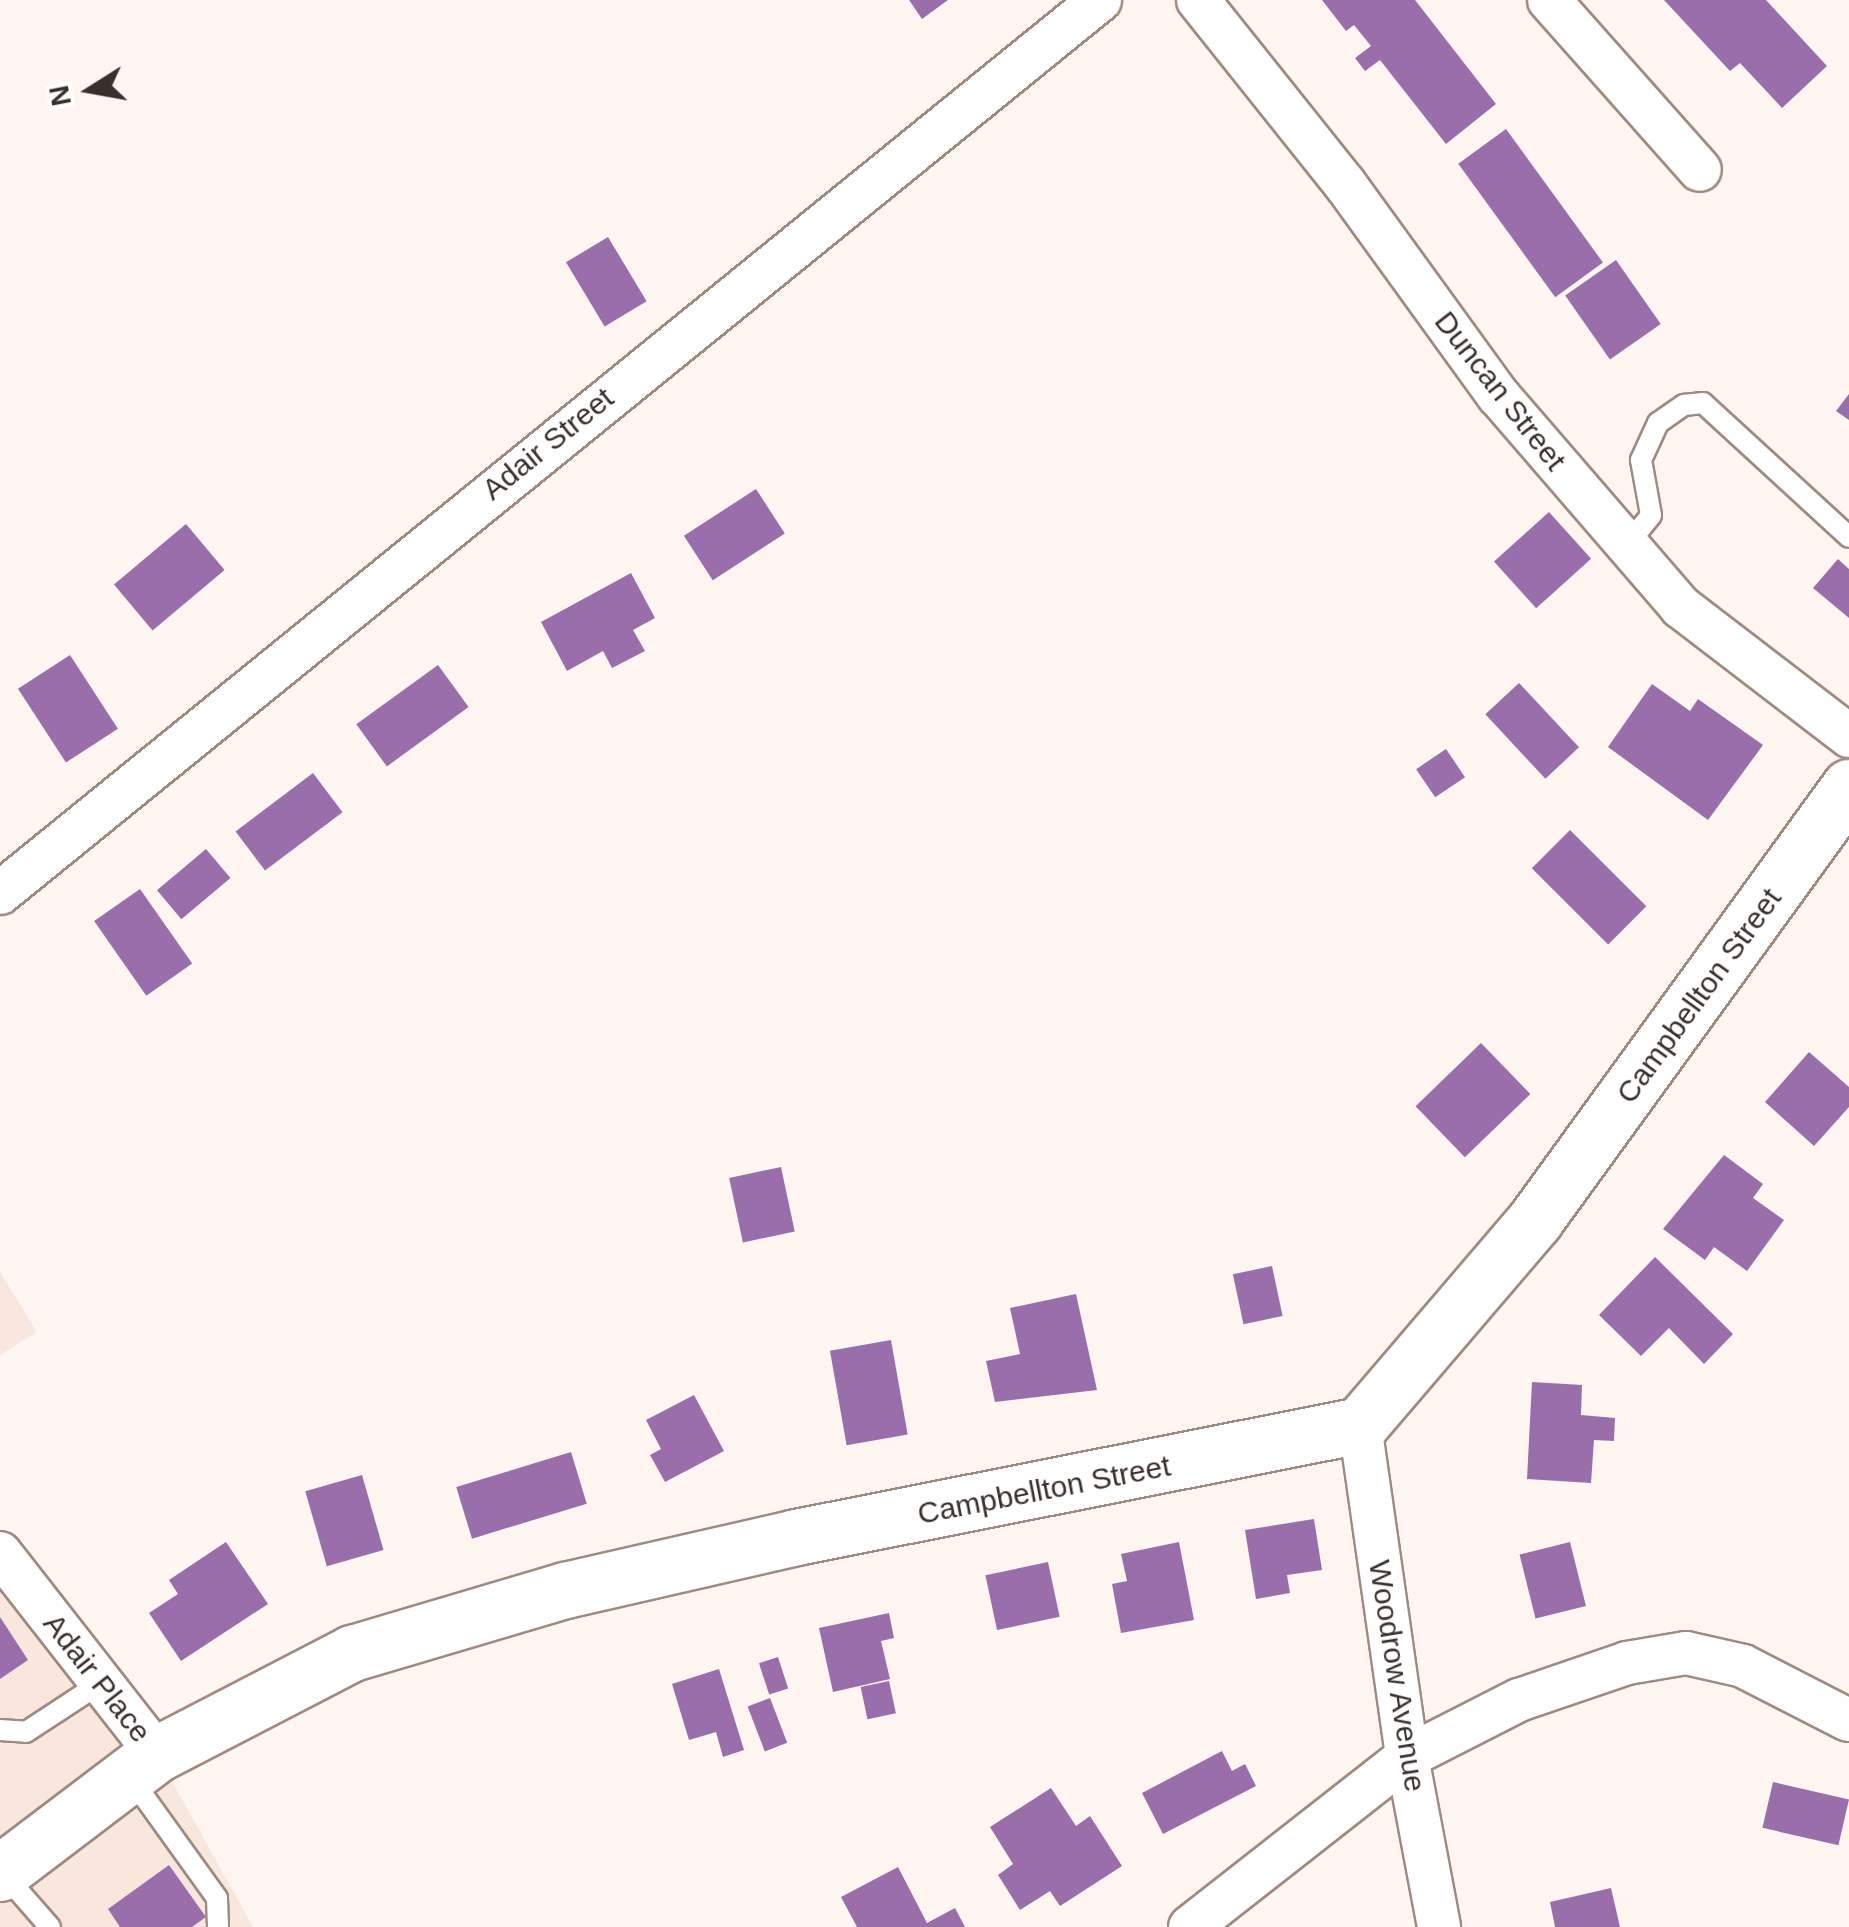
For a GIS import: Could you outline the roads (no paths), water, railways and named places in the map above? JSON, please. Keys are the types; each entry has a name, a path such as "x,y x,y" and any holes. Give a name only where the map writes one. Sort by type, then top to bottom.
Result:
{"main road":[{"name":"Campbellton Street","path":"6,1861 143,1765 352,1653 565,1590 796,1537 1360,1425 1535,1220 1849,787"}],"street":[{"name":"Adair Street","path":"0,893 1100,0"},
{"name":"Duncan Street","path":"1198,0 1345,184 1498,395 1681,607 1849,736"},
{"path":"1549,0 1700,170"},
{"name":"Woodrow Avenue","path":"1360,1425 1407,1757 1440,1927"},
{"name":"Adair Place","path":"0,1554 100,1682 143,1765"},
{"path":"1190,1927 1407,1757 1519,1700 1626,1663 1686,1653 1743,1666 1848,1720"}],"lane":[{"path":"1627,545 1652,515 1641,460 1658,424 1684,405 1703,404 1849,537"},
{"path":"0,1730 26,1732 100,1682"},
{"path":"143,1765 217,1898 218,1927"},
{"path":"6,1861 50,1927"}]}
